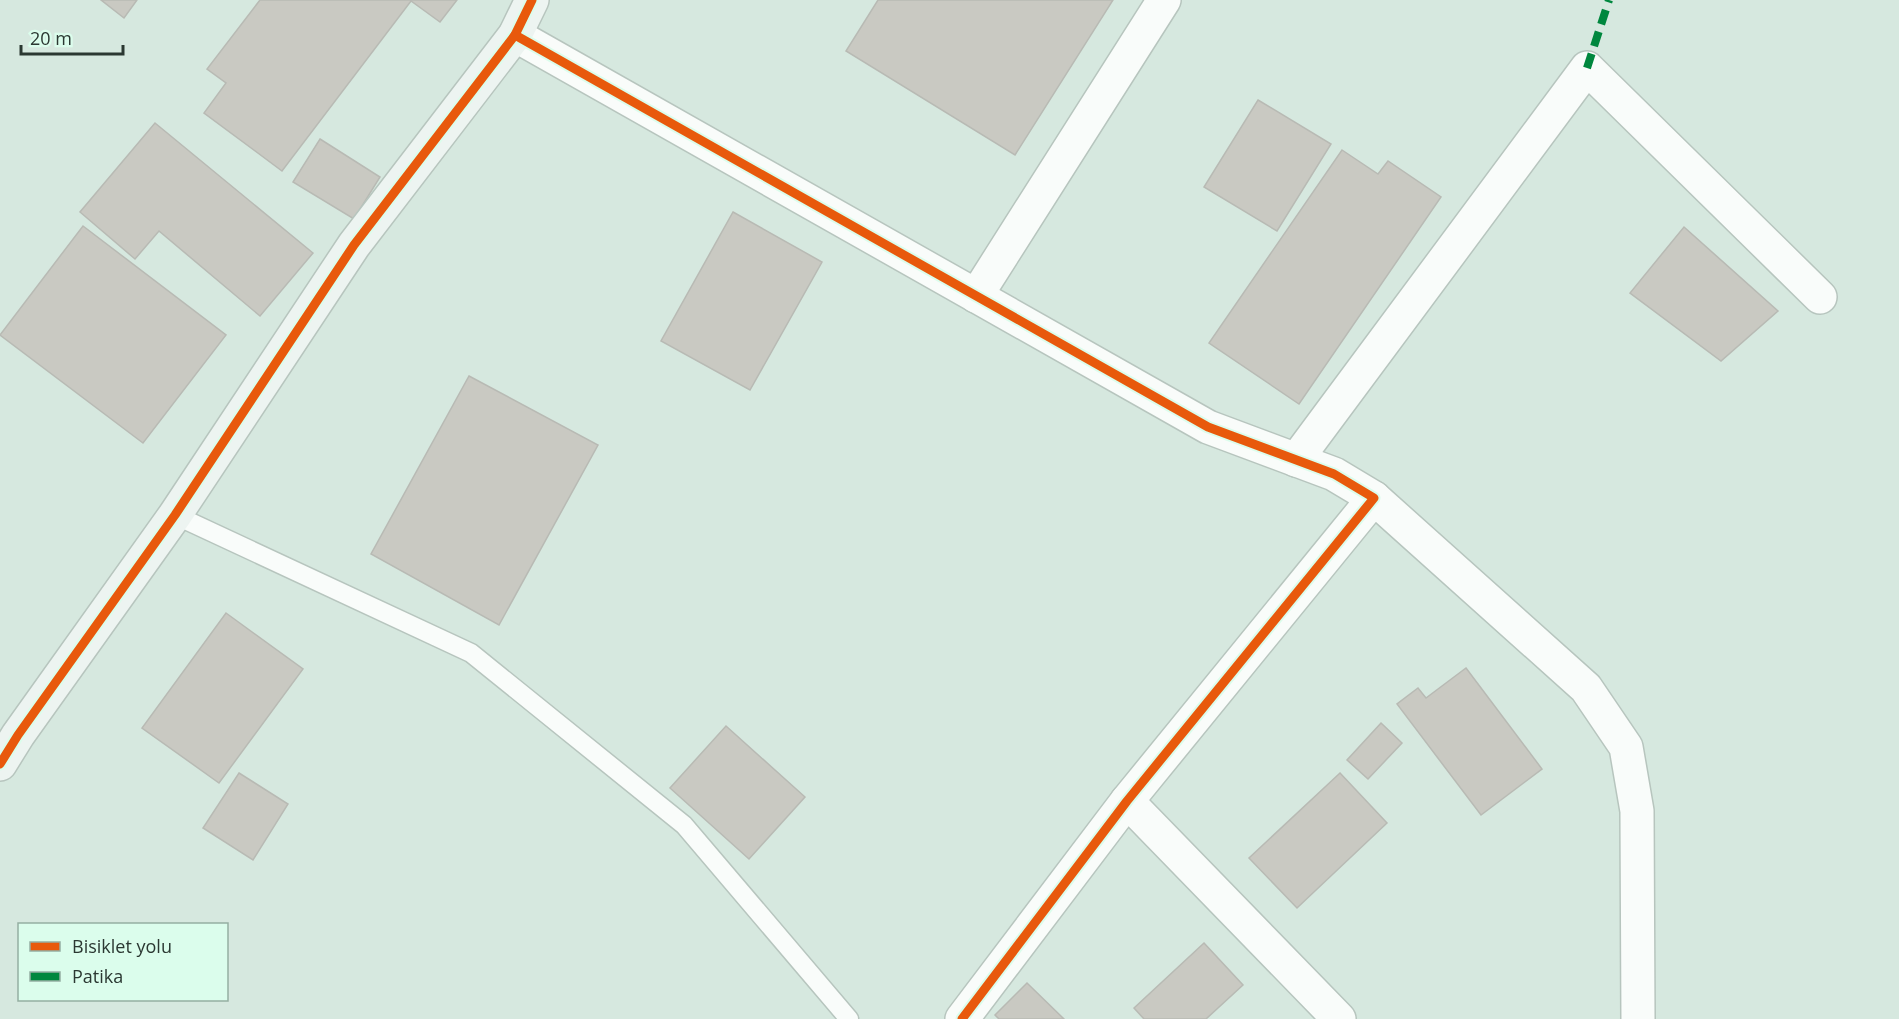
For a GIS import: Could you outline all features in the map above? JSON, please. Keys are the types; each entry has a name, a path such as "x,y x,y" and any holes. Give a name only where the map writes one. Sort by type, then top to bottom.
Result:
{"street":[{"path":"0,764 18,735 175,515 354,245 515,34 532,0"},
{"path":"976,296 1164,0"},
{"path":"515,34 1208,427 1334,474 1374,498 1586,688 1626,747 1637,811 1638,1019"},
{"path":"1296,460 1587,68 1820,297"},
{"path":"962,1019 1127,801 1374,498"},
{"path":"1127,801 1339,1019"}],"lane":[{"path":"175,515 471,653 684,825 849,1019"}],"building":[{"path":"101,0 137,0 124,18"},
{"path":"260,0 457,0 440,22 411,1 282,171 204,113 226,83 207,69"},
{"path":"878,0 1113,0 1015,155 846,51"},
{"path":"1258,100 1331,144 1277,231 1204,187"},
{"path":"155,123 313,253 260,316 159,231 135,259 80,212"},
{"path":"320,139 380,177 354,219 293,182"},
{"path":"1342,150 1378,174 1388,161 1441,197 1299,404 1209,343"},
{"path":"733,212 822,262 750,390 661,341"},
{"path":"83,226 226,335 143,443 0,335"},
{"path":"1684,227 1778,311 1721,361 1630,293"},
{"path":"469,376 598,445 499,625 371,554"},
{"path":"226,613 303,669 219,783 142,728"},
{"path":"1466,668 1542,769 1481,815 1397,704 1418,688 1426,698"},
{"path":"1381,723 1402,743 1368,779 1347,760"},
{"path":"726,726 805,797 749,859 670,788"},
{"path":"239,773 288,804 253,860 203,828"},
{"path":"1340,773 1387,823 1297,908 1249,858"},
{"path":"1204,943 1243,985 1206,1019 1144,1019 1134,1008"},
{"path":"1027,983 1064,1019 999,1019 995,1015"}],"marked path":[{"path":"1587,68 1609,0"}],"cycle path":[{"path":"0,764 18,735 175,515 354,245 515,35 532,0"},
{"path":"515,35 1208,427 1334,474 1374,498 1127,801 962,1019"}]}
